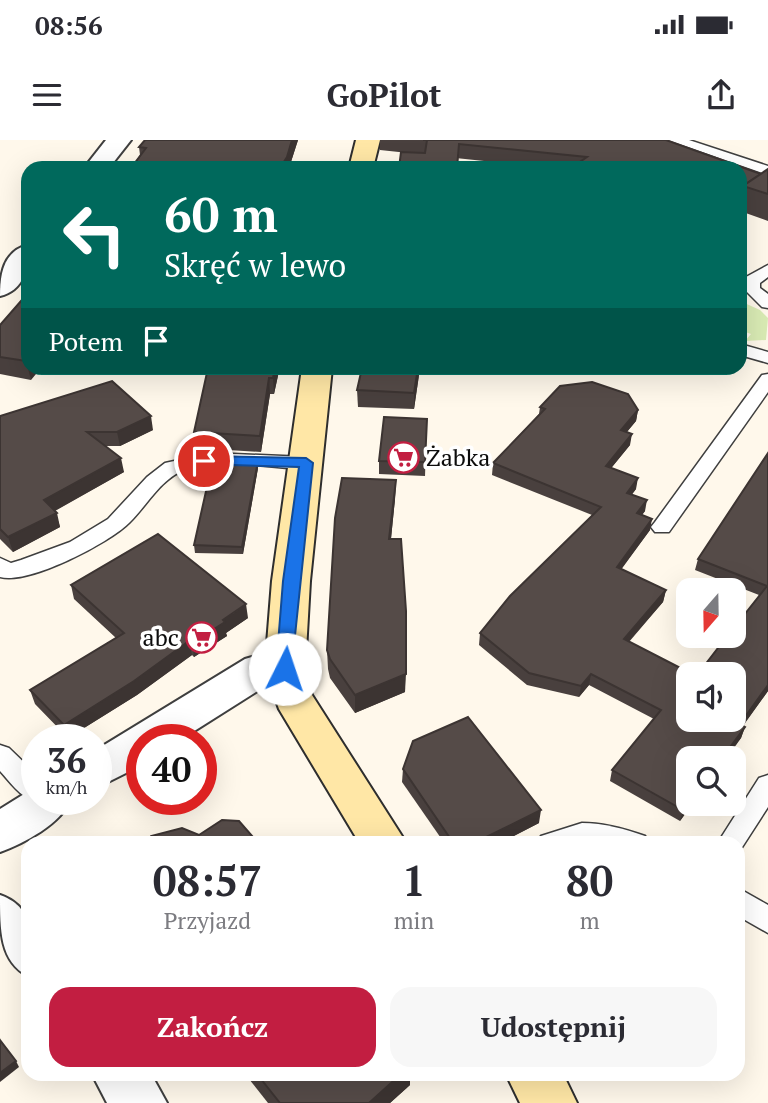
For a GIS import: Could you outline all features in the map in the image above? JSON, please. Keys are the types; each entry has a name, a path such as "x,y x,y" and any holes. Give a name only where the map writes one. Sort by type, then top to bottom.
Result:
{"street":[{"path":"102,161 119,140"},
{"path":"363,161 368,140"},
{"path":"0,288 21,262"},
{"path":"316,375 291,581 285,669 293,698 380,836"},
{"path":"173,724 259,670 285,669"},
{"path":"0,833 23,815"},
{"path":"0,916 21,944"},
{"path":"123,1081 139,1103"},
{"path":"536,1081 550,1103"}],"lane":[{"path":"675,140 738,161"},
{"path":"747,164 768,171"},
{"path":"747,288 768,270"},
{"path":"747,290 768,303"},
{"path":"747,351 768,358"},
{"path":"662,527 768,379"},
{"path":"3,568 63,553 114,525 167,472 181,464 204,461 306,463"},
{"path":"0,755 21,776"},
{"path":"735,836 768,785"},
{"path":"566,836 611,836"},
{"path":"745,905 768,920"}],"green space":[{"path":"747,304 760,310 768,318 766,340 747,341 751,334 747,333"}],"building":[{"path":"145,140 292,140 284,161 136,161 146,148 139,147"},
{"path":"427,140 666,140 725,161 581,161 587,157 459,144 458,161 400,161 401,152 425,153"},
{"path":"747,169 761,174 747,183"},
{"path":"768,169 768,194 747,187 747,183"},
{"path":"21,301 21,360 0,357 0,325"},
{"path":"206,375 274,375 273,378 269,378 260,436 194,432"},
{"path":"360,375 417,375 414,393 357,390"},
{"path":"112,381 151,416 117,432 87,432 121,458 44,500 57,513 8,537 0,529 0,416"},
{"path":"592,382 628,394 638,410 621,430 632,434 606,466 638,478 627,493 647,500 637,513 652,519 617,567 666,590 624,639 676,666 676,732 741,732 731,746 676,746 676,806 612,770 661,710 591,674 581,686 529,673 480,633 510,596 601,507 493,463 545,409 540,407 560,386"},
{"path":"384,417 427,419 425,462 379,461"},
{"path":"768,453 768,685 746,716 746,662 707,662 718,648 746,648 746,613 767,586 698,559"},
{"path":"213,460 258,461 242,547 194,545"},
{"path":"342,478 396,480 389,539 401,539 406,611 406,674 355,695 330,659 327,650 335,518"},
{"path":"158,534 246,604 223,620 225,622 192,643 189,641 134,681 63,724 30,690 124,633 71,585"},
{"path":"468,717 541,810 488,836 449,836 403,769 413,741"},
{"path":"222,820 239,821 252,836 151,836 182,828 199,835"},
{"path":"0,1040 16,1061 0,1073"},
{"path":"263,1081 393,1081 369,1103 280,1103"}],"place":[{"name":"Żabka","path":"403,457"},
{"name":"abc","path":"202,637"}],"route":[{"path":"204,461 306,463 291,581 285,669"}]}
